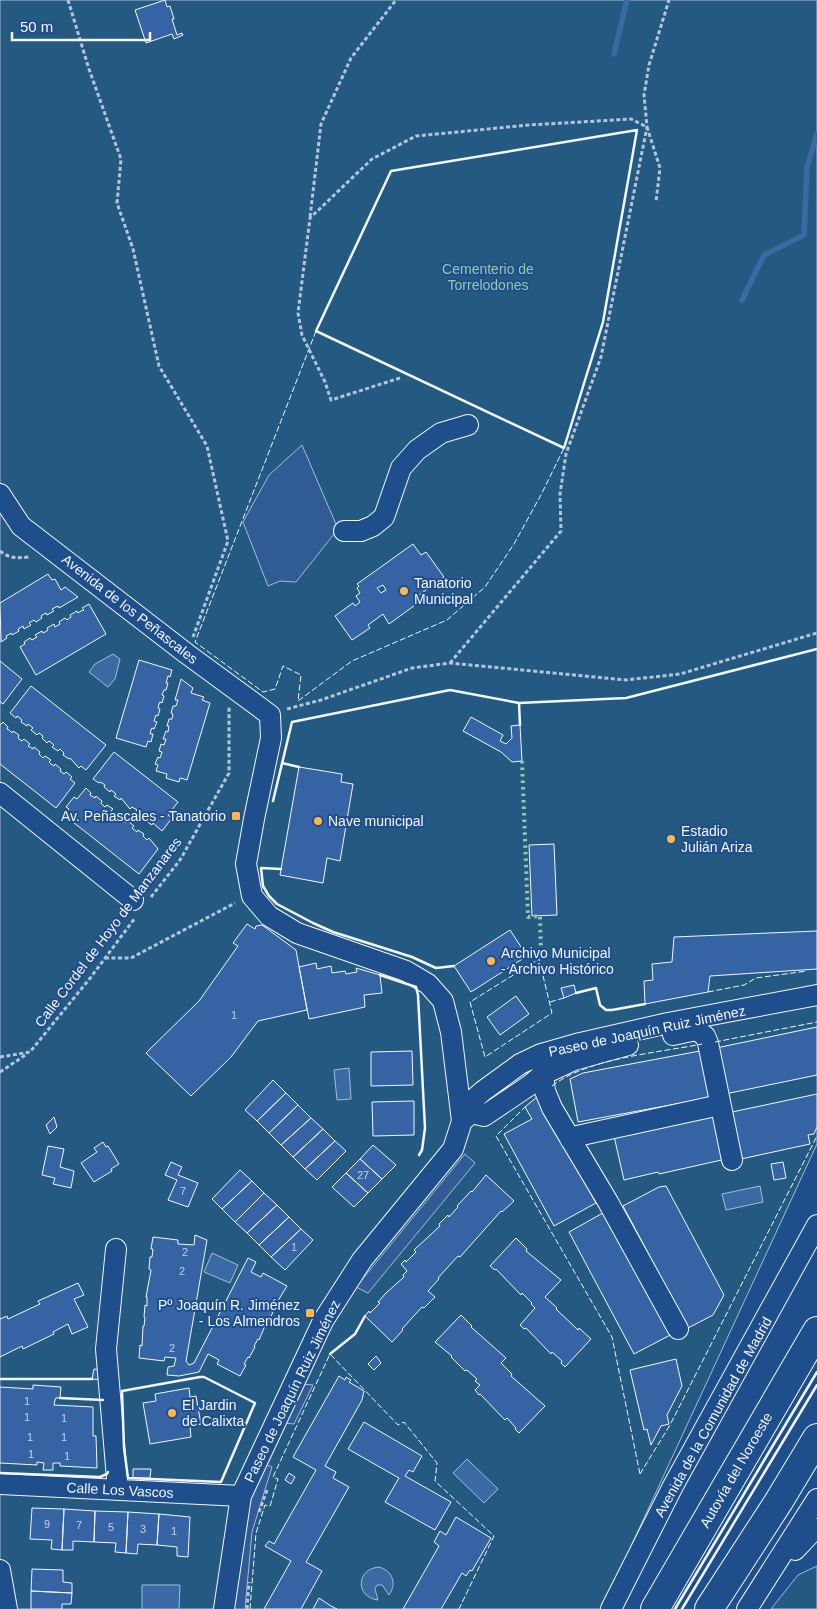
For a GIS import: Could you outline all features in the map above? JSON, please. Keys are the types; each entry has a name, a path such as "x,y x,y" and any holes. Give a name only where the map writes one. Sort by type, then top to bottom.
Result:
{"highway":[{"name":"Autovía del Noroeste","path":"655,1609 817,1331"},
{"path":"709,1609 779,1501 817,1438"}],"street":[{"path":"344,531 361,531 374,526 384,516 401,468 417,450 441,433 468,425"},
{"name":"Avenida de los Peñascales","path":"0,494 21,526 187,654 275,713"},
{"name":"Paseo de Joaquín Ruiz Jiménez","path":"275,713 272,738 246,864 252,896 269,916 297,933 406,971 428,984 443,1001 451,1032 467,1117"},
{"path":"0,792 139,905"},
{"name":"Paseo de Joaquín Ruiz Jiménez","path":"224,1609 241,1496 323,1321 362,1260 453,1149 475,1098 520,1064 541,1054 576,1044 668,1024 817,995"},
{"name":"Paseo de Joaquín Ruiz Jiménez","path":"467,1117 484,1116 542,1075 574,1060 631,1044 696,1030 705,1036 708,1043 720,1105"},
{"path":"541,1054 545,1091 552,1108 608,1202 678,1329"},
{"path":"570,1139 720,1105 732,1160"},
{"name":"Avenida de la Comunidad de Madrid","path":"611,1609 673,1486 817,1225"},
{"path":"116,1249 106,1349 118,1490"},
{"name":"Calle Los Vascos","path":"0,1484 241,1496"},
{"path":"747,1609 817,1499"},
{"path":"767,1579 817,1529"},
{"path":"0,1570 6,1609"}],"path":[{"path":"68,0 88,69 121,159 117,203 133,249 159,366 207,446 228,541 187,654"},
{"path":"396,0 351,58 321,124 298,313 302,335 325,382 331,400 400,378"},
{"path":"656,202 660,168 647,127 644,95 652,56 669,0"},
{"path":"310,218 372,159 416,136 529,125 630,119 647,127"},
{"path":"450,663 561,531 560,494 566,454 601,357 647,127"},
{"path":"275,713 321,700 412,668 450,663 626,680 680,674 817,633"},
{"name":"Calle Cordel de Hoyo de Manzanares","path":"0,1072 30,1052 105,958 139,905 180,860 229,773 229,702"},
{"path":"105,958 131,958 252,896"},
{"path":"0,1057 30,1052"},
{"path":"259,1514 267,1487"},
{"path":"247,1609 249,1580"}],"green space":[{"name":"Cementerio de Torrelodones","path":"0,0 817,0 817,1144 602,1609 0,1609"},
{"path":"817,1566 817,1609 771,1609 798,1575"}],"shaded area":[{"path":"302,445 338,529 296,582 280,581 268,586 243,522 269,475"},
{"path":"113,654 120,659 115,679 108,687 89,672 95,664"},
{"path":"349,1068 351,1099 337,1100 334,1070"},
{"path":"465,1154 475,1163 368,1293 356,1287"},
{"path":"760,1186 763,1202 726,1210 722,1194"},
{"path":"212,1253 238,1265 230,1283 204,1272"},
{"path":"302,1384 313,1385 294,1424 283,1423"},
{"path":"467,1459 498,1489 484,1503 453,1473"},
{"path":"260,1462 272,1467 252,1532 245,1609 234,1609 243,1531"},
{"path":"379,1567 388,1572 392,1578 393,1587 389,1595 382,1585 377,1585 375,1589 378,1600 370,1598 365,1594 361,1583 366,1573 371,1569"},
{"path":"142,1585 180,1585 179,1609 142,1609"}],"building":[{"path":"165,0 167,7 170,6 177,35 182,33 183,35 174,39 172,34 146,43 135,10"},
{"name":"Tanatorio Municipal","path":"413,544 421,555 426,552 444,577 415,598 418,603 389,624 383,614 368,625 370,628 352,640 335,616 353,603 355,606 360,602 356,596 360,593 357,584","holes":["383,585 386,590 381,593 377,588"]},
{"path":"48,574 52,580 55,579 61,590 65,587 78,597 59,608 58,606 52,609 54,611 47,615 46,613 44,614 36,622 34,620 29,623 31,625 24,629 23,626 18,629 19,631 12,635 11,633 1,642 0,603"},
{"path":"89,604 106,634 36,675 20,647 30,638 32,640 37,637 35,635 42,631 43,633 47,631 47,628 54,624 55,627 65,618 67,620 71,617 70,615 84,610 82,608"},
{"path":"139,660 172,670 170,677 168,676 166,690 164,690 162,695 164,696 162,703 160,702 159,704 158,716 156,715 154,721 157,722 154,729 152,728 151,730 150,734 153,734 151,742 148,741 146,747 116,738"},
{"path":"0,661 22,679 3,704 0,702"},
{"path":"181,679 193,688 191,693 204,697 202,700 210,703 187,780 180,778 179,782 166,778 167,774 156,771 158,765 155,764 162,752 159,751 161,744 164,745 166,739 163,739 166,731 168,732 169,719 172,719 173,706 176,706 178,700 175,700"},
{"path":"31,686 106,745 86,770 81,766 79,768 70,758 63,755 64,753 60,749 58,751 52,747 54,745 49,741 47,743 42,738 43,736 39,733 37,735 31,730 33,728 28,724 27,726 17,716 16,718 10,713"},
{"path":"471,717 503,735 500,741 506,744 512,738 511,726 520,725 522,761 512,762 501,752 463,731"},
{"path":"3,722 8,727 7,729 19,735 19,739 22,741 24,739 30,744 28,746 33,749 34,747 40,752 39,754 43,758 45,756 51,760 49,762 51,764 54,766 55,764 61,769 60,771 64,774 66,772 72,777 70,779 75,783 56,808 0,764 0,725"},
{"path":"114,752 178,802 168,815 172,818 162,831 153,823 152,825 146,821 147,818 143,815 141,817 135,812 137,810 132,807 130,809 121,798 120,800 114,796 116,794 104,787 105,785 93,779"},
{"name":"Nave municipal","path":"299,767 342,774 341,782 353,784 340,861 327,858 323,883 280,875"},
{"path":"86,788 91,793 90,795 95,798 96,796 105,807 107,805 113,809 111,811 116,815 117,813 126,823 128,821 134,826 132,828 144,834 143,836 147,840 149,838 158,849 139,874 64,815 69,809 66,807 74,797 77,799"},
{"path":"554,844 557,915 532,916 529,845"},
{"path":"247,924 255,929 256,926 262,925 296,950 307,1010 258,1021 231,1057 191,1096 146,1053 199,1001 238,946 233,943"},
{"name":"Archivo Municipal - Archivo Histórico","path":"510,930 527,956 471,992 454,966"},
{"path":"817,931 817,969 710,976 708,992 645,1004 644,981 653,980 652,964 672,962 674,937"},
{"path":"316,963 317,969 331,966 332,973 345,971 346,974 357,972 356,968 380,975 382,993 364,995 365,1007 309,1019 299,967"},
{"path":"574,985 576,993 564,998 561,988"},
{"path":"516,996 529,1014 500,1035 487,1017"},
{"path":"817,1027 817,1075 725,1094 716,1048"},
{"path":"705,1050 714,1097 578,1122 570,1079 583,1073"},
{"path":"412,1051 413,1085 371,1086 371,1052"},
{"path":"273,1080 286,1093 257,1121 245,1110"},
{"path":"286,1093 298,1105 269,1133 257,1121"},
{"path":"817,1094 817,1127 814,1134 808,1135 810,1144 741,1159 732,1112"},
{"path":"538,1096 596,1203 554,1226 504,1134 532,1119 525,1107"},
{"path":"414,1101 414,1135 373,1136 372,1102"},
{"path":"298,1105 311,1118 281,1145 269,1133"},
{"path":"716,1113 726,1159 624,1180 614,1136"},
{"path":"54,1117 57,1127 50,1134 46,1125"},
{"path":"311,1118 323,1129 293,1157 281,1145"},
{"path":"323,1129 335,1141 305,1169 293,1157"},
{"path":"335,1141 346,1151 317,1180 305,1169"},
{"path":"103,1142 106,1147 108,1146 119,1164 111,1169 112,1171 94,1182 81,1163 97,1152 94,1148"},
{"path":"373,1145 396,1165 382,1179 360,1159"},
{"path":"48,1146 64,1149 60,1167 74,1171 71,1188 53,1184 55,1178 42,1175"},
{"path":"360,1159 382,1179 368,1193 346,1173"},
{"path":"171,1162 182,1167 178,1175 198,1183 188,1207 168,1200 177,1180 165,1175"},
{"path":"783,1162 786,1178 774,1180 771,1164"},
{"path":"240,1170 252,1181 222,1209 212,1199"},
{"path":"346,1173 368,1193 354,1207 332,1187"},
{"path":"486,1175 514,1201 501,1211 460,1257 458,1256 438,1278 428,1291 435,1297 424,1308 422,1307 392,1342 365,1316 404,1277 403,1275 407,1271 401,1264 405,1260 406,1262 416,1252 414,1250 440,1226 439,1224 448,1215 449,1217"},
{"path":"252,1181 264,1193 235,1222 222,1209"},
{"path":"666,1186 724,1295 713,1315 688,1328 623,1206 659,1187"},
{"path":"264,1193 277,1205 247,1233 235,1222"},
{"path":"277,1205 289,1217 259,1245 247,1233"},
{"path":"610,1209 676,1332 634,1354 569,1232"},
{"path":"289,1217 301,1229 271,1257 259,1245"},
{"path":"301,1229 313,1240 285,1270 271,1257"},
{"path":"195,1235 207,1240 186,1361 189,1365 194,1363 248,1258 256,1262 251,1272 261,1277 263,1273 287,1286 273,1309 259,1340 244,1364 246,1365 240,1376 217,1364 219,1360 208,1354 199,1372 179,1376 167,1375 168,1367 174,1366 176,1358 165,1357 164,1361 139,1358 140,1345 142,1346 145,1305 147,1306 146,1297 151,1270 149,1269 153,1237 178,1240 178,1244 194,1245"},
{"path":"516,1238 527,1249 526,1251 561,1280 545,1297 578,1330 579,1328 591,1339 565,1367 561,1363 562,1361 552,1352 551,1354 526,1328 524,1329 520,1325 535,1308 532,1303 522,1293 521,1295 496,1269 490,1266"},
{"path":"78,1283 84,1295 74,1299 88,1327 72,1334 68,1324 53,1332 54,1334 23,1349 22,1346 0,1357 0,1319 7,1316 8,1319 40,1304 38,1301"},
{"path":"461,1315 471,1327 506,1358 501,1363 512,1374 511,1376 545,1406 519,1433 507,1418 505,1420 475,1390 480,1385 475,1381 477,1379 467,1370 465,1371 452,1356 435,1342"},
{"path":"376,1356 381,1363 374,1370 368,1364"},
{"path":"676,1359 682,1386 667,1415 669,1424 661,1426 651,1445 647,1429 644,1430 630,1370"},
{"path":"94,1369 101,1370 102,1380 92,1379"},
{"path":"339,1376 345,1380 346,1377 351,1380 349,1382 364,1391 362,1400 325,1466 336,1472 333,1478 349,1487 306,1562 322,1571 301,1609 264,1609 291,1561 265,1546 269,1541 274,1544 316,1470 293,1457"},
{"path":"33,1385 61,1387 60,1398 56,1398 54,1405 93,1407 93,1436 96,1436 97,1468 60,1466 60,1463 53,1463 53,1470 43,1470 44,1463 37,1462 37,1465 0,1463 0,1387 33,1389"},
{"name":"El Jardin de Calixta","path":"189,1388 190,1397 196,1396 201,1424 190,1426 191,1437 150,1444 143,1403 156,1401 155,1394"},
{"path":"364,1422 422,1456 413,1472 409,1470 405,1476 451,1502 435,1530 385,1502 399,1478 348,1449"},
{"path":"133,1469 151,1469 150,1478 133,1478"},
{"path":"289,1473 295,1477 291,1484 285,1480"},
{"path":"32,1508 64,1509 62,1550 51,1549 52,1540 30,1539"},
{"path":"64,1509 95,1511 94,1542 73,1541 73,1550 62,1550"},
{"path":"95,1511 128,1512 126,1553 115,1552 116,1543 94,1542"},
{"path":"128,1512 159,1514 157,1545 138,1544 137,1554 126,1553"},
{"path":"159,1514 190,1517 188,1557 177,1556 177,1547 157,1545"},
{"path":"456,1517 491,1538 472,1571 470,1570 466,1576 462,1573 441,1609 403,1609 439,1546 434,1542 440,1531 446,1535"},
{"path":"32,1569 63,1570 63,1582 72,1583 72,1593 31,1591"},
{"path":"31,1591 72,1593 71,1604 62,1604 62,1609 31,1609"},
{"path":"319,1598 331,1606 337,1609 313,1609"}],"waterway":[{"path":"614,54 627,0"},
{"path":"742,300 764,255 804,235 807,167 817,134"}],"hedge":[{"path":"522,761 528,917 540,916 541,954 539,959"}],"fence":[{"path":"316,331 195,642 263,692 275,689 283,666 301,675 298,701 352,661 447,620 485,587 514,544 564,448"},
{"path":"539,959 552,1013 485,1057 470,1002 539,959"},
{"path":"708,992 744,985 756,978 807,971"},
{"path":"550,1002 564,998"},
{"path":"715,1042 817,1022"},
{"path":"552,1086 584,1069 603,1063 702,1044"},
{"path":"526,1106 496,1136 612,1337 640,1474"},
{"path":"640,1474 670,1425 817,1136"},
{"path":"250,1609 256,1533 265,1505 270,1506 278,1479 273,1477 330,1354 398,1425 404,1422 437,1463 435,1481 494,1536 459,1609"}],"wall":[{"path":"637,130 603,322 564,448 316,331 391,171 637,130"},
{"path":"519,703 626,698 817,649"},
{"path":"273,801 292,722 450,690 519,703 520,725"},
{"path":"282,763 299,767"},
{"path":"281,869 261,868 263,886 277,904 333,932 412,957 436,968 454,966"},
{"path":"380,975 416,987 418,995 425,1128 422,1150 419,1155"},
{"path":"576,993 596,988 600,1005 606,1010 645,1004"},
{"path":"330,1354 355,1334 365,1316"},
{"path":"675,1609 817,1372"},
{"path":"200,1377 204,1377 255,1403 221,1482 128,1478 124,1448 122,1391 200,1377"},
{"path":"0,1379 92,1379"},
{"path":"682,1609 817,1385"},
{"path":"60,1398 103,1400"},
{"path":"0,1473 100,1477 108,1472"}],"place":[{"name":"Tanatorio Municipal","path":"404,591"},
{"name":"Av. Peñascales - Tanatorio","path":"236,816"},
{"name":"Nave municipal","path":"318,821"},
{"name":"Estadio Julián Ariza","path":"671,839"},
{"name":"Archivo Municipal - Archivo Histórico","path":"491,961"},
{"name":"Pº Joaquín R. Jiménez - Los Almendros","path":"310,1313"},
{"name":"El Jardin de Calixta","path":"172,1413"}]}
